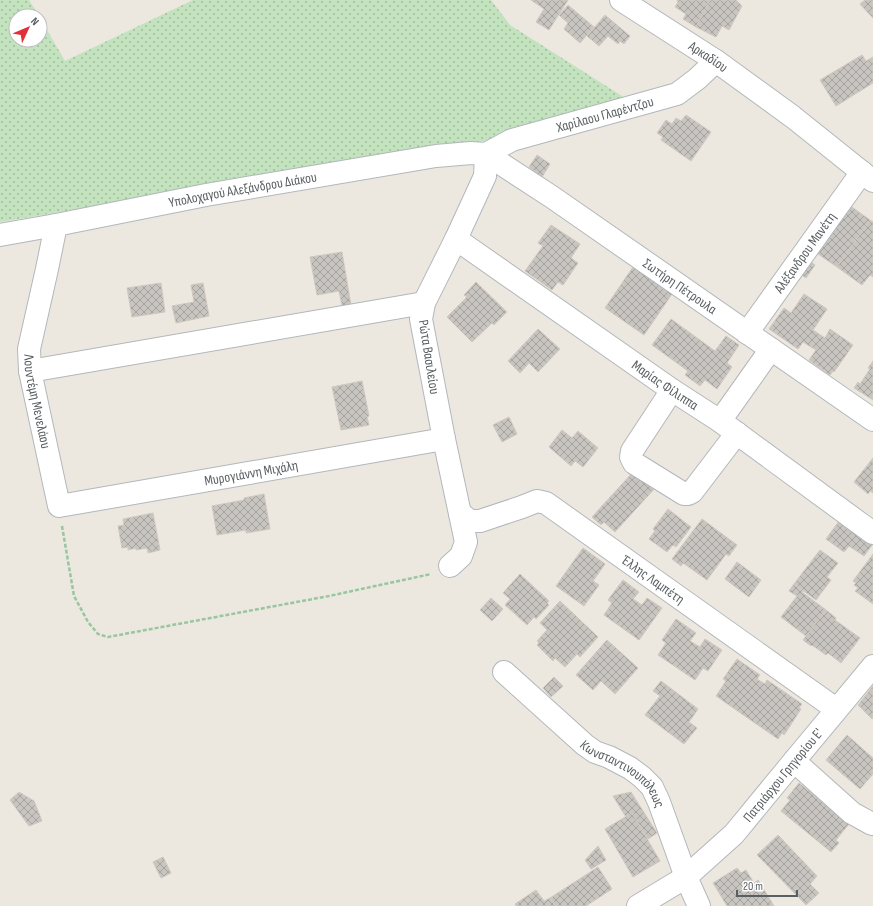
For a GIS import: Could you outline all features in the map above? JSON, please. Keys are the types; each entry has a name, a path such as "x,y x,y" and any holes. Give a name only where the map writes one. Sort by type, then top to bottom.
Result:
{"street":[{"name":"Αρκαδίου","path":"626,1 716,61 792,117 868,177"},
{"name":"Χαρίλαου Γλαρέντζου","path":"486,154 512,140 677,94 697,79 716,61"},
{"name":"Υπολοχαγού Αλεξάνδρου Διάκου","path":"0,235 206,195 436,156 471,153 486,154"},
{"name":"Ρώτα Βασιλείου","path":"450,566 461,556 466,542 421,319 424,303 485,176 486,154"},
{"name":"Σωτήρη Πέτρουλα","path":"486,154 552,197 873,420"},
{"name":"Αλέξανδρου Μανέτη","path":"748,332 868,177"},
{"name":"Λουντέμη Μενελάου","path":"56,225 29,349 30,371 59,506"},
{"name":"Μαρίας Φίλιππα","path":"456,239 672,390 728,427 873,533"},
{"path":"30,371 424,303"},
{"path":"672,390 632,451 631,457 634,462 684,494 688,494 692,492 771,349"},
{"name":"Μυρογιάννη Μιχάλη","path":"59,506 444,439"},
{"name":"Έλλης Λαμπέτη","path":"460,513 470,521 480,522 537,501 546,503 836,709"},
{"name":"Πατριάρχου Γρηγορίου Ε'","path":"638,906 686,877 734,834 873,666"},
{"name":"Κωνσταντινουπόλεως","path":"504,672 585,745 595,752 609,757 630,768 652,787 659,802 686,877 699,906"},
{"path":"794,761 852,813 873,824"}],"path":[{"path":"59,506 74,596 88,622 98,634 108,637 329,596 444,571 450,566"}],"green space":[{"path":"0,0 29,0 34,8 8,8 8,48 48,48 48,32 65,61 193,0 491,0 510,25 633,103 507,137 0,222"}],"building":[{"path":"531,0 568,0 549,30 536,22 544,9"},
{"path":"677,0 710,0 696,27 683,19 686,14 675,7 678,2"},
{"path":"710,0 736,0 742,6 729,30 722,26 716,37 696,27"},
{"path":"865,0 873,0 873,18 860,4"},
{"path":"568,5 594,27 580,43 564,29 568,23 559,15"},
{"path":"605,15 630,36 624,44 620,41 618,44 608,36 599,46 587,36"},
{"path":"862,55 866,61 873,57 873,83 836,106 820,80"},
{"path":"686,115 711,132 691,161 661,140 663,137 657,133 666,120 672,124 676,118 681,121"},
{"path":"537,155 550,164 542,177 529,167"},
{"path":"849,205 870,220 837,267 818,254 834,231 832,229"},
{"path":"870,220 873,222 873,277 870,275 862,285 837,267"},
{"path":"551,225 580,244 571,258 578,263 563,285 558,282 552,290 525,271 543,246 538,243"},
{"path":"342,252 351,305 342,306 339,291 317,295 310,257"},
{"path":"807,259 815,265 806,278 798,272"},
{"path":"633,267 672,294 644,335 605,308"},
{"path":"476,282 507,312 494,325 492,323 472,342 447,317 467,297 464,295"},
{"path":"161,283 165,312 132,317 127,288"},
{"path":"203,283 209,316 176,323 172,306 194,302 191,285"},
{"path":"804,294 827,309 813,330 819,334 811,347 803,342 798,349 769,329 784,308 791,313"},
{"path":"671,319 715,351 726,336 739,345 727,363 732,367 717,389 705,380 700,386 685,375 688,371 652,345"},
{"path":"538,329 560,349 538,372 529,363 520,373 508,361"},
{"path":"830,329 853,345 834,372 833,371 830,375 809,360 816,350 811,347 819,334 825,338"},
{"path":"873,361 873,400 854,388 858,382 860,384 870,369 868,368"},
{"path":"362,381 369,416 367,417 369,425 341,430 332,387"},
{"path":"509,417 517,434 502,442 493,425"},
{"path":"562,430 572,438 578,431 598,448 583,467 575,461 571,466 549,447"},
{"path":"873,458 873,493 870,491 868,494 854,482"},
{"path":"633,472 656,487 615,532 604,522 601,525 592,517"},
{"path":"264,494 270,529 246,533 246,530 217,535 212,506 244,500 244,498"},
{"path":"668,509 691,527 676,547 673,545 667,552 649,539 655,531 653,529"},
{"path":"153,513 160,550 148,553 147,548 128,550 128,547 122,548 118,526 124,525 123,519"},
{"path":"842,517 873,540 873,544 864,556 849,546 844,552 826,539"},
{"path":"702,519 737,545 729,556 726,554 707,580 683,563 681,566 672,559"},
{"path":"583,548 605,564 593,581 599,585 584,606 556,586"},
{"path":"820,550 838,563 827,577 831,580 816,600 794,584"},
{"path":"873,554 873,604 855,591 858,588 854,585 856,583 853,581"},
{"path":"737,562 761,580 749,597 725,579"},
{"path":"520,574 549,601 547,603 549,605 536,619 534,617 527,625 505,605 510,599 503,593"},
{"path":"623,580 639,592 633,599 642,605 647,598 662,608 639,640 604,615 612,603 608,600"},
{"path":"794,584 826,610 806,636 781,617 797,596 789,591"},
{"path":"491,598 503,609 492,621 480,610"},
{"path":"560,601 598,637 580,657 577,654 565,667 555,658 553,661 537,645 539,643 537,641 547,630 540,623"},
{"path":"826,610 836,618 835,620 860,638 841,663 828,653 826,655 803,640"},
{"path":"676,619 696,633 690,641 700,647 705,639 722,650 708,671 703,668 695,680 658,655 666,643 662,640"},
{"path":"607,640 638,668 615,694 601,681 593,690 576,675"},
{"path":"737,659 760,675 757,679 765,684 767,680 802,704 799,708 801,709 784,735 782,733 778,739 716,696 726,681 723,679"},
{"path":"554,677 563,686 551,697 543,688"},
{"path":"661,681 698,709 689,722 697,728 684,744 645,715 660,696 653,691"},
{"path":"873,686 873,718 872,719 858,705"},
{"path":"847,735 873,758 873,774 860,789 826,760"},
{"path":"799,783 849,824 836,840 839,843 831,852 781,811 790,800 787,798"},
{"path":"19,792 34,801 42,821 29,826 10,800"},
{"path":"631,792 657,833 648,839 632,813 626,817 613,796"},
{"path":"632,813 660,861 633,877 605,829"},
{"path":"778,835 817,876 810,884 819,893 806,905 757,855"},
{"path":"598,846 606,860 591,869 585,860"},
{"path":"163,857 171,873 161,878 153,862"},
{"path":"598,867 612,889 586,906 556,906 550,898"},
{"path":"737,868 741,873 746,870 754,883 758,880 774,906 727,906 713,883"},
{"path":"536,890 544,901 550,898 556,906 516,906 515,904"}]}
